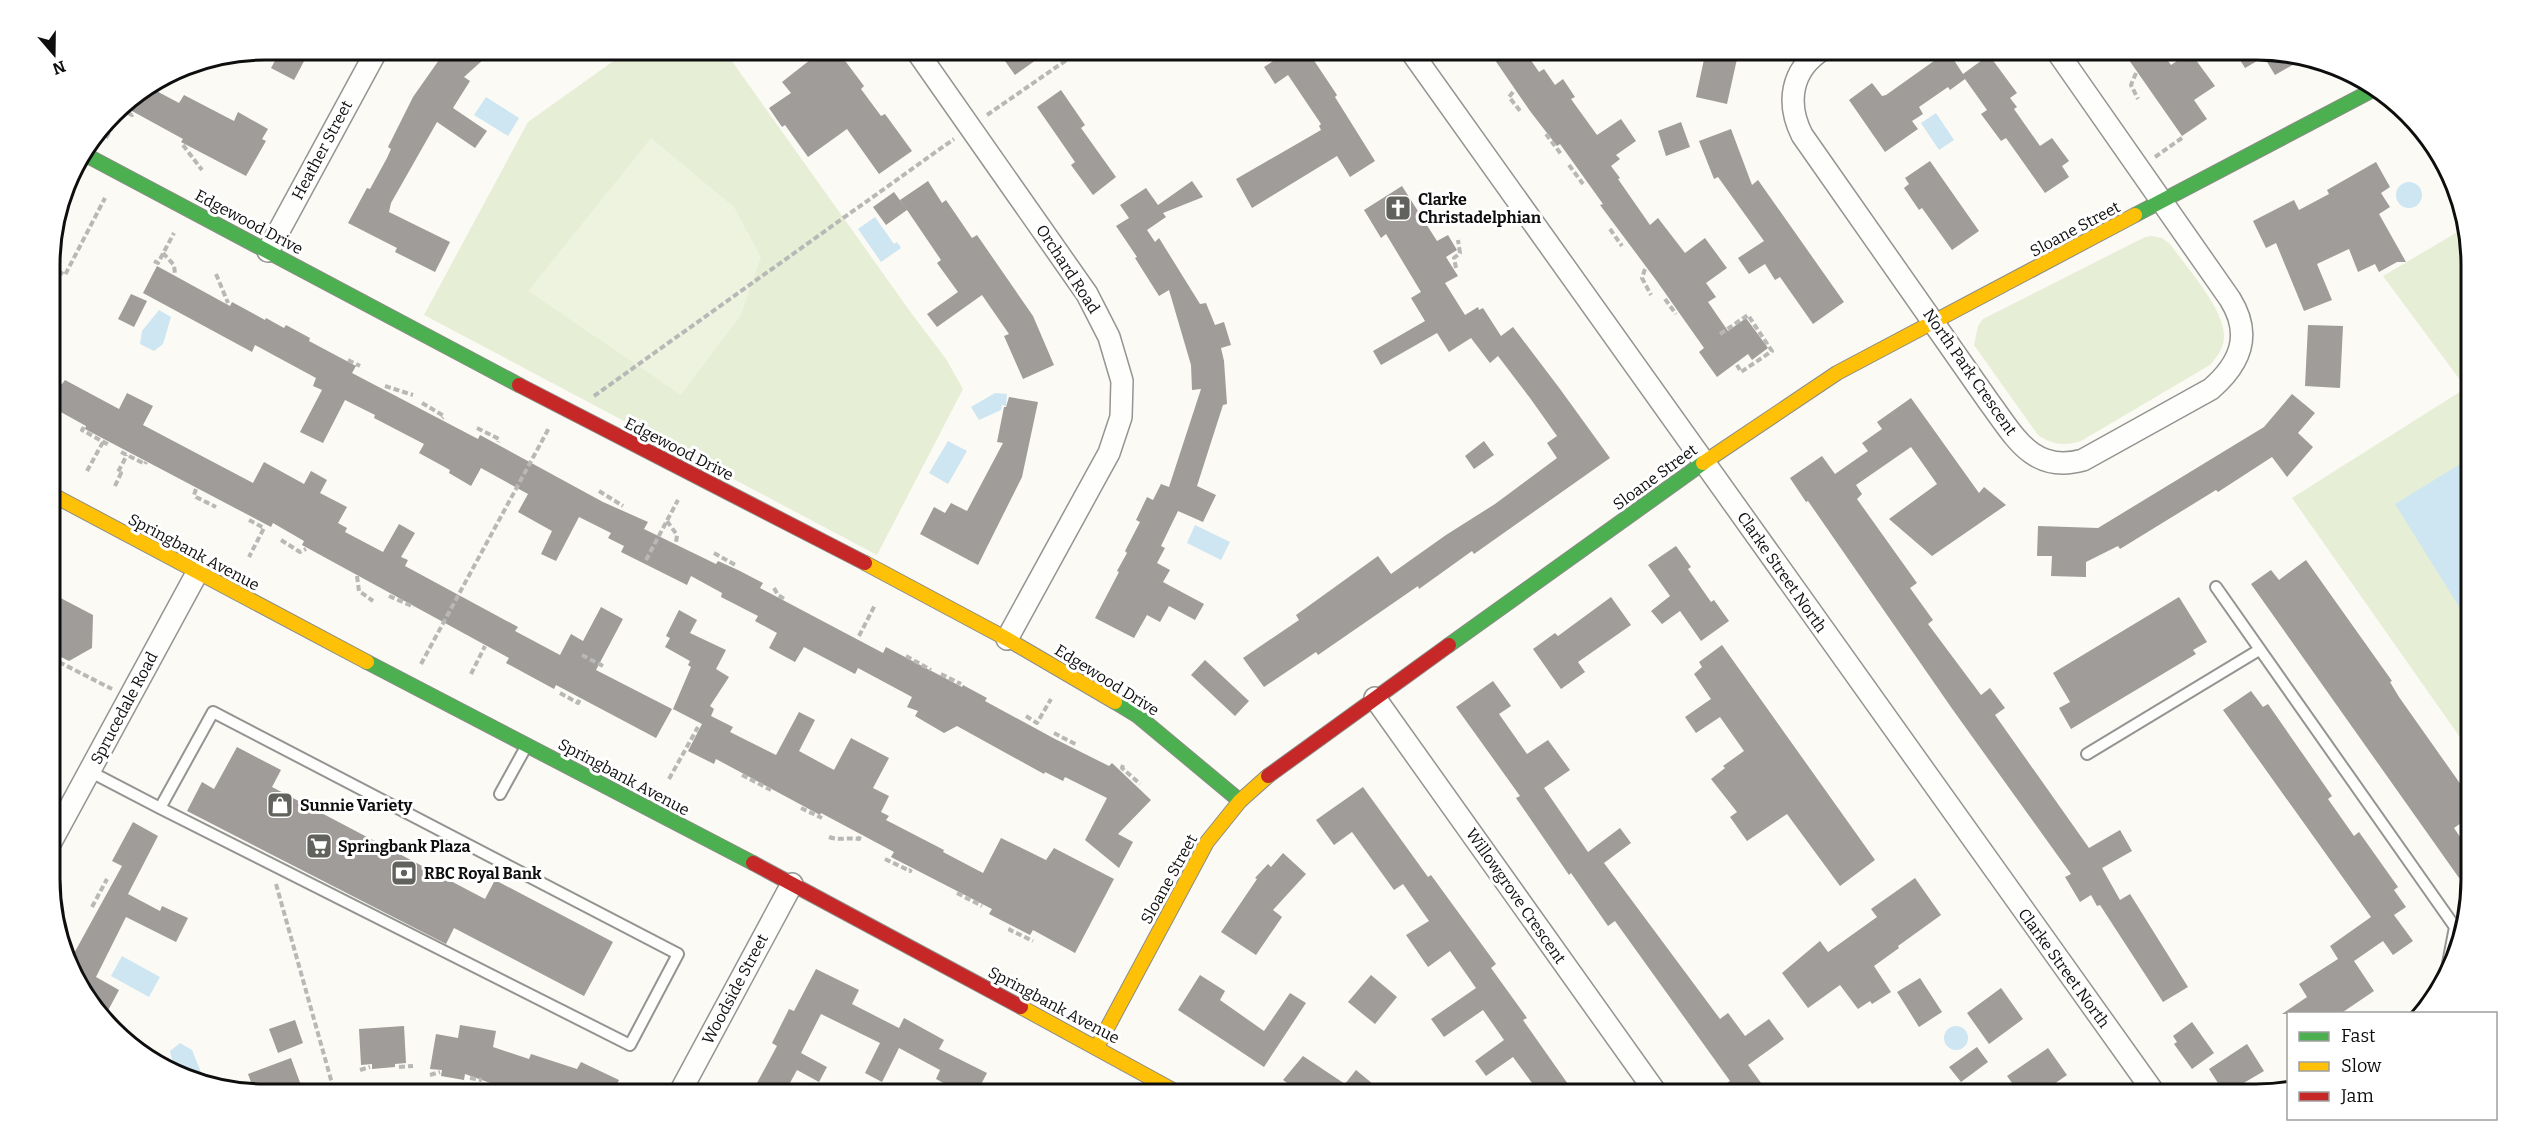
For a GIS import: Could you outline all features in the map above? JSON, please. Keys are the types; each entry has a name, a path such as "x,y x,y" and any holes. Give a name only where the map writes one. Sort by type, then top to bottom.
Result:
{"street":[{"name":"Heather Street","path":"268,251 372,60"},
{"name":"Orchard Road","path":"923,60 1087,294 1109,337 1122,381 1121,417 1109,453 1007,639"},
{"name":"Clarke Street North","path":"1417,60 2148,1084"},
{"name":"North Park Crescent","path":"1811,60 1795,82 1791,96 1797,124 1821,162 1989,402 2021,444 2036,456 2050,463 2069,464 2083,460 2211,389 2224,378 2239,354 2242,342 2240,319 2236,309 2063,60"},
{"name":"Sloane Street","path":"1097,1047 1196,858 1240,801 1279,767 1705,462 1837,373 2368,93"},
{"name":"Edgewood Drive","path":"90,157 566,409 897,579 1007,639 1138,716 1240,801"},
{"name":"Springbank Avenue","path":"60,499 196,573 792,884 1162,1084"},
{"name":"Sprucedale Road","path":"60,825 196,573"},
{"name":"Willowgrove Crescent","path":"1375,698 1650,1084"},
{"name":"Woodside Street","path":"684,1084 792,884"}],"lane":[{"path":"2217,587 2455,927 2454,931"},
{"path":"2088,754 2259,650"},
{"path":"89,771 160,808 270,864 630,1045 678,954 213,712 160,808"},
{"path":"500,794 527,745"}],"path":[{"path":"410,684 566,409 1067,60"},
{"path":"2136,73 2131,86 2138,99"},
{"path":"1513,92 1509,97 1521,112"},
{"path":"127,113 132,116 133,113"},
{"path":"1546,134 1561,154"},
{"path":"2152,159 2182,138"},
{"path":"183,145 202,170"},
{"path":"1569,165 1583,184"},
{"path":"60,272 65,275 105,198"},
{"path":"1610,229 1622,246"},
{"path":"154,261 158,263 174,233"},
{"path":"1456,268 1454,258 1460,253 1458,240"},
{"path":"163,253 174,265 175,274"},
{"path":"1646,269 1642,278 1651,295"},
{"path":"216,274 228,303"},
{"path":"1665,299 1676,314"},
{"path":"1720,334 1748,315 1772,351 1741,372 1737,365"},
{"path":"348,360 360,366"},
{"path":"385,386 413,395"},
{"path":"423,403 444,416 442,418"},
{"path":"84,427 82,430 109,445"},
{"path":"477,428 499,439 498,442"},
{"path":"87,471 103,441"},
{"path":"121,452 145,464 146,462"},
{"path":"115,486 121,473 118,472 127,455"},
{"path":"196,489 194,495 196,497 216,507"},
{"path":"599,492 623,506"},
{"path":"646,560 678,500"},
{"path":"249,520 264,528 249,557"},
{"path":"667,520 677,535 676,543"},
{"path":"280,540 300,552 306,549"},
{"path":"714,553 737,566"},
{"path":"357,576 359,591 373,601"},
{"path":"774,588 778,595 786,600"},
{"path":"389,596 414,607"},
{"path":"859,636 875,606"},
{"path":"471,674 485,646"},
{"path":"582,655 603,666"},
{"path":"906,656 931,670"},
{"path":"60,662 129,697"},
{"path":"941,674 961,684"},
{"path":"560,693 578,703 580,699"},
{"path":"1026,716 1037,723 1051,699"},
{"path":"669,779 698,727"},
{"path":"1054,733 1077,745"},
{"path":"1123,765 1122,768 1140,784"},
{"path":"741,775 771,790"},
{"path":"801,808 822,818"},
{"path":"830,837 839,840 859,839 860,837"},
{"path":"885,859 910,872 911,869"},
{"path":"270,864 332,1084"},
{"path":"92,907 107,879"},
{"path":"957,893 982,906"},
{"path":"1011,928 1010,930 1033,941"},
{"path":"399,1067 413,1066"},
{"path":"360,1070 369,1067"},
{"path":"430,1075 440,1072"},
{"path":"470,1078 482,1080"}],"green space":[{"path":"615,60 731,60 946,359 963,389 877,555 424,315 528,122"},
{"path":"651,138 734,207 761,257 741,315 681,395 528,291"},
{"path":"2458,232 2461,265 2461,381 2383,276"},
{"path":"2145,237 2162,238 2170,244 2211,301 2218,313 2224,336 2220,352 2210,365 2081,441 2059,444 2043,438 2038,435 1974,345 1978,326 1983,319"},
{"path":"2461,391 2461,739 2292,498"}],"water":[{"path":"486,97 519,118 508,136 474,115"},
{"path":"1936,113 1954,140 1939,150 1921,123"},
{"path":"2409,182 2418,186 2422,195 2418,204 2409,208 2400,204 2396,195 2400,186"},
{"path":"875,217 894,244 897,242 901,248 881,262 858,229"},
{"path":"159,310 171,317 163,344 154,351 140,344 142,331"},
{"path":"995,393 1007,394 1006,406 1002,405 1001,410 979,420 971,407"},
{"path":"948,441 967,451 948,484 929,473"},
{"path":"2461,464 2461,610 2395,504"},
{"path":"1195,525 1230,542 1221,560 1187,543"},
{"path":"122,956 160,977 149,997 111,976"},
{"path":"1956,1026 1965,1029 1968,1038 1965,1047 1956,1050 1947,1047 1944,1038 1947,1029"},
{"path":"180,1043 192,1050 201,1073 174,1062 170,1051"}],"building":[{"path":"275,60 305,60 294,80 271,68"},
{"path":"439,60 483,60 464,77 470,81 453,108 487,131 475,148 437,122 391,203 389,212 450,242 435,272 395,252 397,248 348,223 387,158 391,149 388,147 413,97"},
{"path":"810,60 844,60 864,86 861,89 881,116 885,114 912,151 879,174 847,129 808,157 785,125 782,127 769,108 791,93 782,82"},
{"path":"1004,60 1036,60 1015,75"},
{"path":"1274,60 1314,60 1375,161 1350,177 1337,156 1252,208 1236,179 1321,130 1319,126 1321,124 1288,75 1275,84 1264,67"},
{"path":"1495,60 1531,60 1539,72 1544,69 1555,85 1563,79 1575,97 1571,99 1597,135 1621,119 1636,141 1616,155 1620,159 1611,166 1620,178 1618,179 1650,225 1658,218 1685,253 1705,238 1727,268 1706,283 1716,297 1708,302 1728,331 1746,318 1768,348 1752,360 1748,354 1717,377 1699,352 1704,348 1600,205 1603,204 1560,144 1557,146"},
{"path":"1704,60 1737,60 1727,104 1696,97"},
{"path":"1935,60 1954,60 1963,74 1982,60 1993,60 2017,93 2010,98 2017,107 2014,109 2040,146 2052,138 2069,161 2062,166 2069,177 2045,193 2006,138 2001,141 1981,114 1987,110 1965,79 1950,90 1948,87 1919,107 1923,114 1912,121 1918,129 1885,152 1849,100 1872,83 1882,96"},
{"path":"2129,60 2167,60 2171,65 2178,60 2196,60 2215,86 2194,100 2207,119 2182,136"},
{"path":"2240,60 2259,60 2245,68"},
{"path":"2266,60 2295,64 2275,75"},
{"path":"1061,90 1085,125 1081,128 1116,177 1093,195 1071,165 1075,162 1037,107"},
{"path":"156,91 179,103 184,95 234,121 238,112 268,129 262,139 266,141 246,176 181,142 183,139 131,110"},
{"path":"1681,122 1690,147 1666,156 1658,131"},
{"path":"1731,129 1752,185 1758,180 1844,302 1813,324 1780,277 1775,280 1765,264 1749,274 1738,258 1764,241 1718,177 1714,179 1699,141"},
{"path":"1930,161 1979,231 1952,250 1922,208 1919,210 1904,188 1909,184 1905,178"},
{"path":"2376,162 2390,187 2381,193 2390,207 2379,214 2406,262 2397,262 2379,272 2375,264 2358,272 2349,249 2317,264 2332,300 2304,311 2276,243 2266,248 2253,221 2294,200 2299,210 2329,194 2327,190"},
{"path":"928,181 942,203 946,200 972,238 977,235 1033,316 1054,365 1023,379 1004,336 1009,334 982,295 937,327 927,314 958,292 937,263 941,260 900,200"},
{"path":"1192,181 1203,197 1163,213 1166,217 1147,230 1155,242 1159,238 1200,304 1206,303 1215,325 1224,322 1231,345 1221,348 1227,404 1223,405 1197,486 1216,495 1203,522 1178,511 1161,546 1165,548 1157,563 1170,570 1163,582 1204,604 1195,620 1169,606 1160,622 1147,615 1134,638 1095,618 1119,572 1117,571 1127,553 1125,551 1140,522 1136,520 1147,497 1153,500 1161,484 1169,487 1201,389 1192,390 1191,365 1169,290 1159,296 1116,226 1129,218 1120,205 1146,188 1158,205"},
{"path":"1402,186 1437,241 1448,235 1457,250 1446,257 1458,276 1445,283 1465,315 1478,307 1479,310 1483,308 1501,336 1513,327 1610,458 1474,554 1472,551 1419,589 1418,586 1318,655 1316,652 1264,687 1243,658 1299,620 1296,615 1378,556 1391,574 1495,504 1557,458 1547,443 1557,436 1530,398 1498,356 1490,363 1471,338 1449,352 1437,333 1381,365 1373,351 1425,321 1411,298 1421,292 1386,234 1381,238 1364,210"},
{"path":"894,192 907,210 886,225 873,207"},
{"path":"157,266 230,306 232,302 265,320 266,318 284,328 286,325 310,338 309,341 356,366 352,373 478,439 480,435 603,502 648,522 644,529 716,564 718,561 738,570 763,583 760,588 883,653 886,647 987,698 985,701 1055,739 1109,766 1112,763 1151,800 1118,834 1133,842 1119,868 1085,840 1107,798 1065,777 1063,781 1045,772 1044,774 957,726 944,733 915,716 918,711 907,707 912,697 858,668 855,674 804,647 795,662 769,648 777,633 755,621 758,616 721,597 722,593 691,576 687,585 621,552 624,546 608,538 611,533 579,517 556,561 541,554 552,531 518,512 528,494 481,468 471,486 449,473 450,470 419,453 424,444 345,400 323,443 300,432 322,390 313,386 316,378 255,345 252,352 143,293"},
{"path":"131,294 147,301 134,327 118,319"},
{"path":"2308,325 2343,326 2340,388 2305,386"},
{"path":"65,380 119,409 127,393 153,406 143,425 253,483 264,462 304,484 311,471 327,480 320,493 347,507 338,523 347,528 345,532 383,552 399,524 415,533 401,557 408,560 405,566 518,627 515,631 560,655 571,634 583,641 601,607 623,619 596,670 672,709 656,738 556,685 554,689 506,663 509,658 302,545 304,541 273,523 271,527 85,429 86,426 60,412 60,383 62,384"},
{"path":"2292,394 2315,413 2298,433 2313,447 2287,477 2272,457 2218,492 2216,490 2120,549 2118,546 2086,562 2086,577 2051,576 2052,556 2037,556 2038,526 2098,528 2264,427"},
{"path":"1009,397 1038,402 1022,477 978,565 920,534 934,507 945,513 951,503 967,511 1003,443 997,442 1004,407"},
{"path":"1911,398 1979,493 1984,487 2006,505 1932,556 1889,519 1937,484 1911,447 1856,485 1862,494 1857,499 1917,583 1910,588 1933,620 1928,624 1981,695 1990,688 2005,708 1995,715 2089,848 2120,830 2132,851 2102,868 2120,900 2130,894 2188,987 2163,1002 2100,905 2097,906 2091,895 2080,902 2065,877 2071,874 1790,478 1822,456 1835,474 1868,451 1862,443 1882,429 1877,422"},
{"path":"1484,441 1494,455 1474,469 1465,456"},
{"path":"1676,546 1691,567 1688,569 1711,602 1714,600 1729,621 1701,641 1680,611 1662,624 1651,611 1670,596 1648,565"},
{"path":"2306,560 2392,681 2390,682 2399,697 2461,785 2461,823 2454,828 2461,838 2461,881 2251,584 2271,570 2279,580"},
{"path":"1611,597 1631,625 1578,662 1585,672 1561,689 1533,649 1555,633 1558,636"},
{"path":"2179,597 2207,642 2193,650 2196,654 2071,729 2059,708 2070,702 2053,673"},
{"path":"60,598 93,615 92,648 69,661 60,656"},
{"path":"679,610 697,620 690,633 726,650 716,669 729,677 710,706 714,709 711,716 733,727 730,732 776,755 799,712 815,720 799,751 834,770 851,738 889,758 873,788 889,796 881,812 889,816 886,820 944,850 943,852 983,873 1001,838 1046,860 1054,848 1114,879 1075,953 1033,930 1030,935 989,914 992,909 891,857 894,852 821,813 820,815 716,759 714,764 688,751 702,724 673,709 691,667 688,665 690,661 665,647 670,638 666,636"},
{"path":"1722,645 1875,860 1840,886 1787,814 1747,841 1730,817 1737,812 1711,779 1725,768 1723,766 1744,751 1720,717 1696,733 1685,717 1711,699 1694,674 1702,667 1699,662"},
{"path":"1205,660 1249,701 1235,716 1191,675"},
{"path":"1493,681 1511,706 1499,714 1527,754 1548,740 1570,770 1544,788 1588,852 1620,828 1631,843 1604,863 1720,1019 1728,1013 1745,1036 1769,1019 1784,1039 1748,1065 1762,1084 1726,1084 1730,1081 1615,921 1608,926 1571,873 1569,875 1516,798 1520,796 1456,707"},
{"path":"2251,691 2263,707 2268,704 2332,796 2328,799 2354,836 2359,832 2398,887 2394,890 2406,907 2394,915 2413,941 2393,955 2383,941 2354,961 2374,991 2343,1012 2287,1012 2287,1014 2282,1014 2307,997 2299,984 2338,959 2330,946 2371,917 2223,710"},
{"name":"Springbank Plaza","path":"237,747 281,770 272,787 485,899 495,880 613,942 584,996 454,928 446,944 187,811 202,782 214,789"},
{"path":"1363,787 1428,877 1431,875 1496,964 1491,968 1527,1018 1523,1020 1568,1084 1533,1084 1513,1057 1486,1076 1475,1061 1504,1040 1483,1010 1444,1037 1431,1019 1476,988 1450,951 1428,967 1406,935 1429,921 1403,884 1394,890 1352,832 1334,845 1316,820"},
{"path":"133,822 158,836 128,894 160,911 162,906 188,918 176,942 126,917 96,977 119,990 108,1011 87,982 74,953 122,866 112,861"},
{"path":"1283,853 1306,874 1273,910 1282,917 1256,955 1221,932 1257,879 1255,878 1268,864 1271,867"},
{"path":"1915,878 1941,915 1874,966 1891,992 1872,1004 1870,1001 1858,1009 1840,985 1808,1008 1782,973 1820,941 1828,952 1877,917 1871,909"},
{"path":"816,969 859,990 852,1004 899,1028 904,1018 944,1040 939,1049 987,1073 981,1084 945,1084 936,1079 940,1070 899,1048 882,1082 865,1073 880,1043 821,1014 801,1053 827,1067 819,1082 797,1070 789,1084 756,1084 777,1046 772,1043 789,1009 794,1011"},
{"path":"1200,975 1225,991 1220,1000 1264,1031 1290,993 1306,1003 1264,1067 1178,1010"},
{"path":"1371,975 1397,997 1375,1024 1348,1002"},
{"path":"1920,978 1942,1012 1919,1027 1897,992"},
{"path":"2001,988 2023,1019 1989,1044 1967,1013"},
{"path":"295,1020 303,1043 278,1053 269,1029"},
{"path":"2192,1022 2214,1053 2192,1069 2174,1044 2177,1042 2173,1036"},
{"path":"460,1025 496,1031 493,1047 529,1059 531,1054 577,1069 581,1062 619,1080 617,1084 493,1084 465,1074 464,1080 441,1076 442,1070 430,1069 436,1034 458,1038"},
{"path":"404,1026 406,1063 395,1064 395,1067 372,1069 372,1064 361,1065 359,1029"},
{"path":"2247,1044 2264,1071 2242,1084 2219,1084 2209,1069"},
{"path":"1977,1047 1988,1062 1961,1082 1949,1067"},
{"path":"2048,1048 2067,1075 2054,1084 2013,1084 2007,1076"},
{"path":"1303,1056 1345,1084 1289,1084 1283,1080"},
{"path":"291,1058 301,1084 252,1084 248,1074"},
{"path":"1356,1070 1373,1084 1345,1084"}],"traffic: fast":[{"path":"2135,215 2368,93"},
{"path":"90,157 519,385"},
{"path":"1449,645 1703,463"},
{"path":"367,662 753,863"},
{"path":"1115,702 1138,716 1240,801"}],"traffic: slow":[{"path":"1703,463 1837,373 2135,215"},
{"path":"60,499 367,662"},
{"path":"865,563 1007,639 1115,702"},
{"path":"1097,1047 1207,842 1240,801 1268,776"},
{"path":"1021,1007 1162,1084"}],"traffic: jam":[{"path":"519,385 865,563"},
{"path":"1268,776 1449,645"},
{"path":"753,863 1021,1007"}],"place":[{"name":"Clarke Christadelphian","path":"1398,208"},
{"name":"Sunnie Variety","path":"280,805"},
{"name":"Springbank Plaza","path":"319,846"},
{"name":"RBC Royal Bank","path":"404,873"}]}
